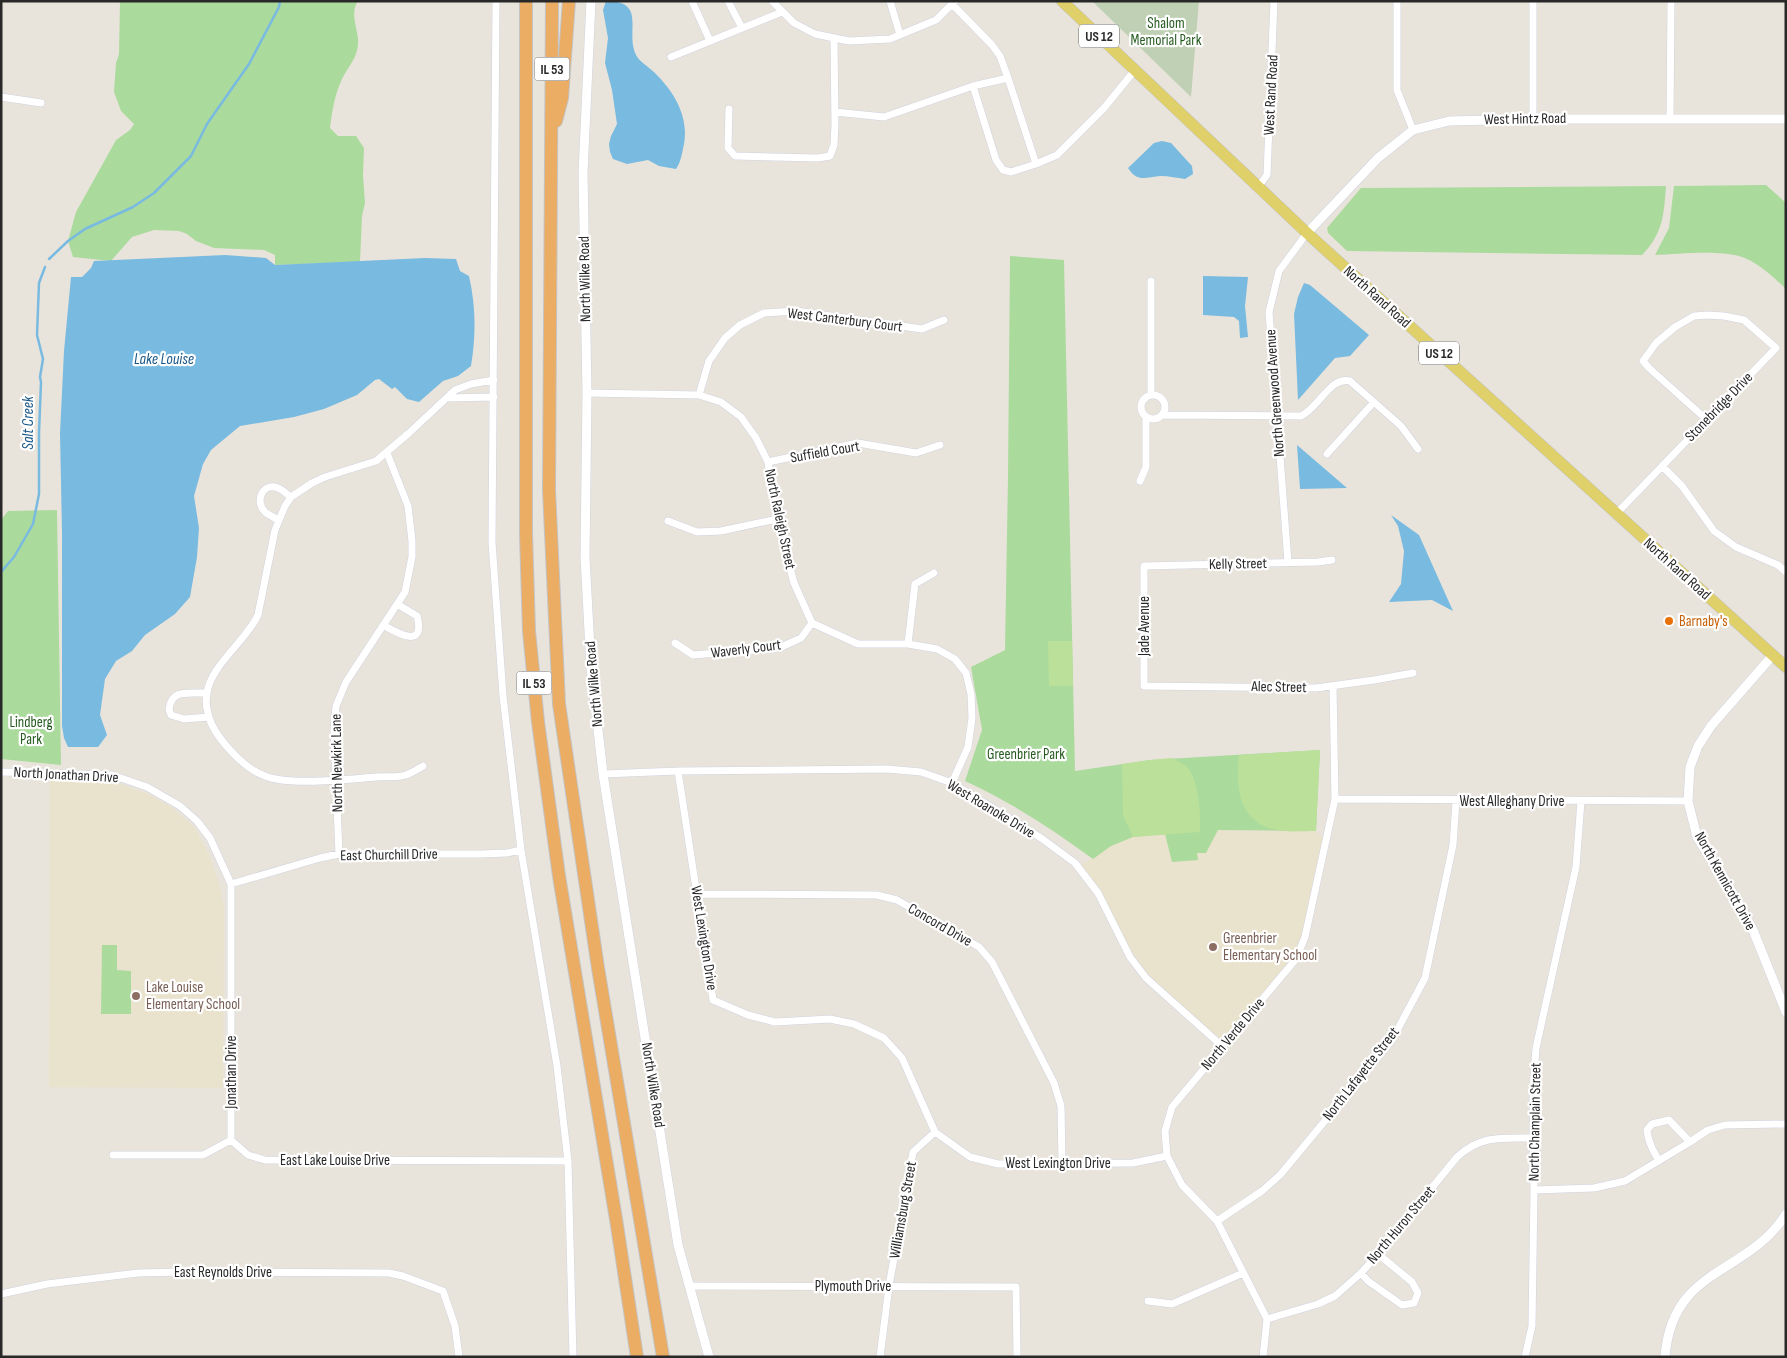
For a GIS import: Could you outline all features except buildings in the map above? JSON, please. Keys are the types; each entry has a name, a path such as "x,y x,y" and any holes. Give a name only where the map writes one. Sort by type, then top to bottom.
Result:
{"highway":[{"name":"IL 53","path":"526,1 526,534 529,631 538,722 559,876 637,1357"},
{"name":"IL 53","path":"552,1 549,490 559,704 598,968 663,1357"},
{"path":"551,138 562,98 569,1"}],"main road":[{"name":"North Rand Road","path":"1062,1 1307,233 1786,667"}],"street":[{"path":"496,1 492,542 503,696 521,850 557,1066 568,1162 573,1357"},
{"name":"North Wilke Road","path":"591,1 583,173 587,393 585,557 592,668 603,774 678,1245 710,1357"},
{"path":"692,1 710,41"},
{"path":"728,1 742,28"},
{"path":"772,1 794,23 815,34 849,41 890,40 936,20 953,2 1000,56 1036,164"},
{"path":"890,1 900,35"},
{"name":"West Rand Road","path":"1258,186 1267,175 1274,1"},
{"path":"1397,1 1397,90 1413,130"},
{"path":"1533,119 1534,1"},
{"path":"1670,119 1671,1"},
{"path":"671,57 782,12"},
{"path":"729,109 728,148 735,156 818,158 830,156 834,145 834,38"},
{"path":"973,86 996,160 1003,170 1011,172 1057,155 1104,108 1135,70"},
{"path":"835,112 884,117 973,86 1008,78"},
{"path":"1,96 40,103"},
{"name":"West Hintz Road","path":"1307,233 1378,158 1413,130 1449,121 1533,119 1786,119"},
{"name":"North Greenwood Avenue","path":"1288,562 1269,312 1279,272 1307,233"},
{"path":"1151,281 1151,395"},
{"name":"West Canterbury Court","path":"699,395 709,361 725,338 740,325 764,313 796,311 922,329 944,320"},
{"name":"Stonebridge Drive","path":"1616,514 1776,348 1744,320 1724,316 1694,316 1675,327 1656,343 1643,361 1706,419"},
{"path":"423,766 406,775 290,780 266,777 249,768 231,750 212,725 209,717 207,693 210,680 253,626 258,615 268,558 278,520 291,497 325,477 376,461 454,390 471,384 494,380"},
{"path":"1163,414 1301,416 1309,413 1336,382 1344,380 1350,381 1401,426 1418,449"},
{"name":"North Raleigh Street","path":"587,393 699,395 721,402 741,417 756,438 768,462 777,519 794,583 812,623"},
{"path":"1151,395 1159,397 1164,403 1163,414 1153,420 1146,418 1140,406 1144,398 1151,395"},
{"path":"447,398 494,397"},
{"path":"1327,454 1374,402"},
{"path":"1140,481 1146,467 1146,418"},
{"name":"Suffield Court","path":"768,462 858,444 916,453 940,445"},
{"name":"North Newkirk Lane","path":"339,854 334,730 336,706 346,682 405,592 412,557 408,506 387,453"},
{"path":"1662,466 1682,486 1714,531 1736,547 1778,565 1786,572"},
{"path":"278,520 265,512 259,500 260,494 264,489 271,487 278,488 291,497"},
{"path":"668,521 697,532 721,531 777,519"},
{"name":"Kelly Street","path":"1144,566 1318,562 1332,560"},
{"name":"Jade Avenue","path":"1144,566 1144,686"},
{"path":"908,644 915,584 934,573"},
{"path":"383,625 404,637 412,637 416,634 419,628 418,616 397,604"},
{"path":"812,623 858,644 908,644 937,649 955,659 966,673 971,694 972,718 968,747 952,783"},
{"name":"Waverly Court","path":"675,643 693,655 779,648 801,638 812,623"},
{"name":"North Kennicott Drive","path":"1773,655 1711,726 1698,746 1690,767 1688,801 1697,837 1754,930 1786,1012"},
{"name":"Alec Street","path":"1144,686 1316,688 1414,672"},
{"name":"North Verde Drive","path":"1267,1320 1217,1221 1182,1185 1167,1156 1165,1131 1172,1107 1296,959 1305,937 1335,800 1333,686"},
{"path":"207,693 175,695 171,699 169,710 171,715 184,719 209,717"},
{"name":"West Roanoke Drive","path":"603,774 887,768 922,772 952,783 1041,838 1075,863 1098,894 1130,957 1146,978 1222,1046"},
{"name":"West Lexington Drive","path":"678,771 714,1000 748,1015 775,1022 830,1019 854,1024 884,1038 902,1058 935,1132 970,1156 998,1164 1062,1162 1132,1163 1167,1156"},
{"name":"North Jonathan Drive","path":"1,772 112,775 147,786 180,806 197,821 210,838 231,884"},
{"name":"West Alleghany Drive","path":"1335,800 1688,801"},
{"name":"North Lafayette Street","path":"1217,1221 1262,1191 1280,1175 1392,1040 1425,978 1453,845 1456,800"},
{"name":"North Champlain Street","path":"1525,1357 1532,1326 1534,1190 1532,1138 1536,1048 1576,867 1581,801"},
{"name":"East Churchill Drive","path":"231,884 339,854 480,854 508,853 521,850"},
{"name":"Jonathan Drive","path":"231,884 231,1140"},
{"name":"Concord Drive","path":"697,894 877,895 897,900 979,948 992,962 1054,1083 1061,1106 1062,1162"},
{"path":"1659,1161 1649,1143 1647,1130 1652,1124 1669,1120 1690,1142"},
{"path":"1534,1190 1594,1188 1625,1181 1708,1130 1725,1125 1786,1124"},
{"name":"Williamsburg Street","path":"880,1357 889,1286 913,1152 935,1132"},
{"name":"North Huron Street","path":"1267,1320 1318,1304 1335,1296 1361,1273 1378,1254 1457,1156 1464,1150 1488,1139 1532,1138"},
{"path":"113,1155 203,1155 231,1140"},
{"name":"East Lake Louise Drive","path":"231,1140 248,1155 260,1160 568,1162"},
{"path":"1665,1357 1671,1324 1687,1296 1706,1279 1772,1234 1786,1214"},
{"path":"1361,1273 1368,1281 1402,1305 1414,1303 1418,1293 1412,1282 1378,1254"},
{"name":"East Reynolds Drive","path":"1,1294 47,1284 138,1273 389,1273 403,1276 443,1291 455,1326 459,1357"},
{"path":"1148,1301 1172,1304 1243,1273"},
{"name":"Plymouth Drive","path":"689,1286 1016,1287 1017,1357"},
{"path":"1262,1357 1267,1320"}],"shaded area":[{"name":"Lake Louise Elementary School","path":"50,779 115,782 150,795 171,807 194,827 208,853 219,883 224,906 223,1088 49,1087"},
{"name":"Greenbrier Elementary School","path":"1218,830 1316,831 1326,841 1305,937 1296,959 1222,1046 1146,978 1130,957 1098,893 1078,867 1111,846 1133,837"}],"green space":[{"path":"120,1 358,1 354,11 358,48 337,91 330,128 338,136 356,136 364,148 363,176 365,203 362,216 360,262 275,265 275,255 264,250 214,248 196,241 179,231 154,230 132,237 111,261 73,257 68,241 76,212 116,140 130,130 134,124 121,111 114,92 116,63 119,54"},
{"name":"Shalom Memorial Park","path":"1092,1 1199,1 1191,97"},
{"path":"1766,185 1786,203 1786,289 1758,265 1739,256 1709,253 1655,255 1669,228 1674,186"},
{"path":"1666,186 1661,223 1654,239 1642,255 1347,251 1328,233 1327,228 1361,188"},
{"name":"Greenbrier Park","path":"1010,256 1064,260 1075,771 1150,760 1320,750 1316,831 1218,830 1206,853 1197,853 1198,860 1172,862 1165,834 1133,837 1111,846 1093,859 1031,817 965,781 982,730 971,667 1005,650"},
{"name":"Lindberg Park","path":"57,510 61,765 1,759 1,520 8,511"},
{"path":"1048,641 1072,641 1073,686 1049,686"},
{"path":"1320,750 1316,831 1274,830 1258,823 1250,816 1241,798 1239,788 1239,755"},
{"path":"1172,758 1186,766 1194,779 1199,807 1200,832 1133,837 1123,815 1122,764"},
{"path":"102,945 117,945 117,970 131,971 131,1014 101,1014"}],"water":[{"path":"606,1 619,3 627,7 633,21 632,39 638,58 662,80 679,105 685,134 681,157 676,169 659,166 648,160 627,164 613,159 610,152 611,136 617,124 612,90 605,63 608,38 603,10"},
{"path":"1162,141 1171,143 1192,166 1193,174 1185,179 1161,176 1142,178 1132,173 1128,168 1154,143"},
{"name":"Lake Louise","path":"225,255 266,258 275,265 425,258 456,259 460,271 469,276 473,298 474,344 471,366 458,376 443,381 419,402 407,399 395,387 392,389 379,379 375,380 357,395 324,409 294,417 240,426 211,450 203,464 194,496 199,528 197,557 190,597 175,614 145,635 132,651 116,661 105,679 100,715 107,735 98,747 68,747 62,726 60,433 64,351 71,277 82,277 91,268 94,261"},
{"path":"1203,276 1248,277 1245,306 1248,337 1240,338 1239,321 1234,317 1203,315"},
{"path":"1304,283 1310,285 1369,335 1350,356 1335,358 1298,400 1294,314"},
{"path":"1297,445 1347,488 1300,489"},
{"path":"1391,515 1419,535 1453,611 1432,600 1389,602 1401,584 1404,551 1398,526"}],"waterway":[{"path":"49,259 68,241 85,229 133,207 154,193 191,156 207,124 249,64 279,7 280,1"},
{"name":"Salt Creek","path":"1,572 14,557 33,524 39,494 40,377 43,359 37,335 39,283 45,267"}],"place":[{"name":"Barnaby's","path":"1669,621"},
{"name":"Greenbrier Elementary School","path":"1213,947"},
{"name":"Lake Louise Elementary School","path":"136,996"}]}
